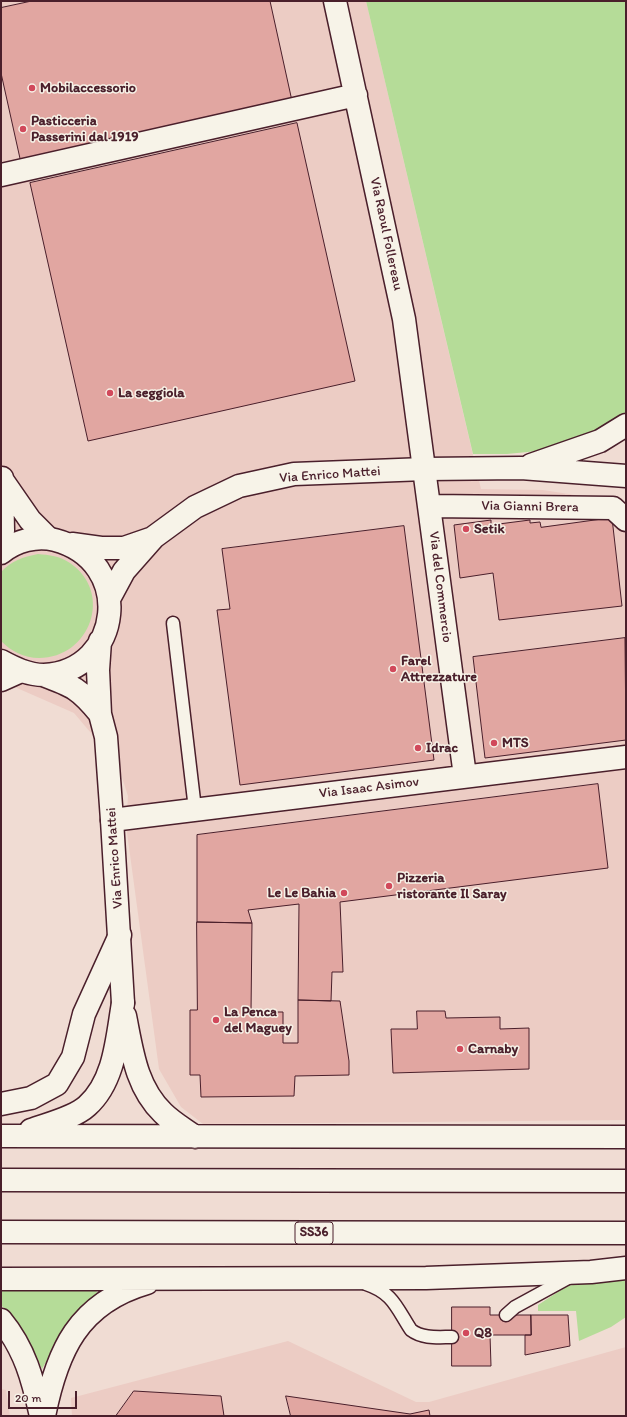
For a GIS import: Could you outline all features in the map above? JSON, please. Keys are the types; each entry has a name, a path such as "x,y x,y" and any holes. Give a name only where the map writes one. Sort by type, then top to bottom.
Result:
{"main road":[{"name":"Via Raoul Follereau","path":"335,1 404,320 425,469"},
{"path":"1,175 356,95"},
{"name":"Via Enrico Mattei","path":"521,468 600,441 626,425"},
{"name":"Via Enrico Mattei","path":"110,597 124,571 154,537 195,507 239,486 294,474 425,469 521,468 626,476"},
{"name":"Via del Commercio","path":"425,469 465,776"},
{"path":"1,534 3,531 2,478"},
{"path":"2,478 30,520 48,538"},
{"name":"Via Gianni Brera","path":"430,506 613,508 626,520"},
{"name":"Via Enrico Mattei","path":"70,544 101,548 124,548 154,537"},
{"path":"1,552 6,548 26,540 48,538 70,544 89,557 94,563 103,575 110,597 109,620 100,641 86,659 66,670 44,675 21,671 1,661"},
{"name":"Via Enrico Mattei","path":"100,641 98,670 100,714 106,737 120,935 123,1003"},
{"path":"1,680 21,671"},
{"name":"Via Enrico Mattei","path":"44,675 71,685 86,696 100,714"},
{"name":"Via Isaac Asimov","path":"112,820 626,757"},
{"path":"1,1104 31,1098 57,1084 72,1057 84,1014 120,935"},
{"path":"6,1136 61,1120 87,1107 104,1085 114,1059 123,1003"},
{"path":"123,1003 136,1071 147,1093 162,1112 194,1137"},
{"path":"6,1136 626,1137"},
{"path":"1,1180 626,1180"},
{"name":"SS36","path":"1,1232 626,1233"},
{"path":"1,1278 426,1278 591,1272 626,1268"},
{"path":"42,1385 73,1334 87,1318 117,1295 154,1281 174,1279"},
{"path":"1,1320 13,1335 42,1385 43,1416"}],"lane":[{"path":"173,623 195,809"},
{"path":"506,1315 515,1307 562,1280 591,1272"},
{"path":"331,1278 363,1283 385,1293 394,1301 411,1330 421,1336 452,1337"}],"shaded area":[{"path":"1,1 366,1 481,489 543,490 626,503 626,1120 203,1124 181,1107 159,1069 126,825 128,796 118,765 74,713 1,681"},
{"path":"288,1341 416,1402 429,1402 626,1347 626,1416 72,1416 71,1398"},
{"path":"1,1389 6,1390 10,1416 1,1416"}],"green space":[{"path":"366,1 626,1 626,412 606,429 548,450 507,454 473,454"},
{"path":"38,554 58,557 70,563 83,576 91,590 93,606 90,622 83,636 72,647 57,655 33,658 18,653 1,641 1,572 18,560"},
{"path":"605,1280 626,1280 626,1317 611,1327 579,1341 576,1311 538,1311 538,1305 567,1286"},
{"path":"1,1290 95,1290 99,1294 65,1328 42,1369 26,1335 14,1318 1,1305"}],"building":[{"path":"32,1 270,1 292,101 21,163 1,73 1,8"},
{"path":"297,123 355,381 88,441 30,183"},
{"path":"612,518 622,606 499,620 493,573 460,578 454,525 491,520 491,525 530,520 530,523 540,522 541,527"},
{"path":"404,526 434,760 240,785 217,610 230,609 222,549"},
{"path":"625,638 626,740 485,758 473,657"},
{"path":"598,784 608,868 340,902 343,972 332,972 331,1001 298,1000 299,904 248,910 252,923 197,922 197,835"},
{"path":"197,922 252,923 251,1012 283,1012 283,1043 298,1043 298,1000 340,1001 349,1061 349,1075 295,1076 294,1096 201,1097 200,1075 190,1075 190,1010 197,1010"},
{"name":"Carnaby","path":"417,1011 445,1011 446,1018 500,1017 500,1029 529,1028 529,1069 393,1073 391,1029 417,1029"},
{"path":"452,1307 490,1307 490,1315 531,1315 531,1335 490,1335 491,1366 452,1366"},
{"path":"531,1315 568,1315 570,1346 525,1355 525,1335 531,1335"},
{"path":"134,1391 221,1396 224,1416 116,1416"},
{"path":"286,1396 410,1414 429,1410 430,1416 291,1416"}],"place":[{"name":"Mobilaccessorio","path":"32,88"},
{"name":"Pasticceria Passerini dal 1919","path":"23,129"},
{"name":"La seggiola","path":"110,393"},
{"name":"Setik","path":"466,529"},
{"name":"Farel Attrezzature","path":"393,669"},
{"name":"MTS","path":"494,743"},
{"name":"Idrac","path":"418,748"},
{"name":"Pizzeria ristorante Il Saray","path":"389,886"},
{"name":"Le Le Bahia","path":"344,893"},
{"name":"La Penca del Maguey","path":"216,1020"},
{"name":"Carnaby","path":"460,1049"},
{"name":"Q8","path":"466,1333"}]}
